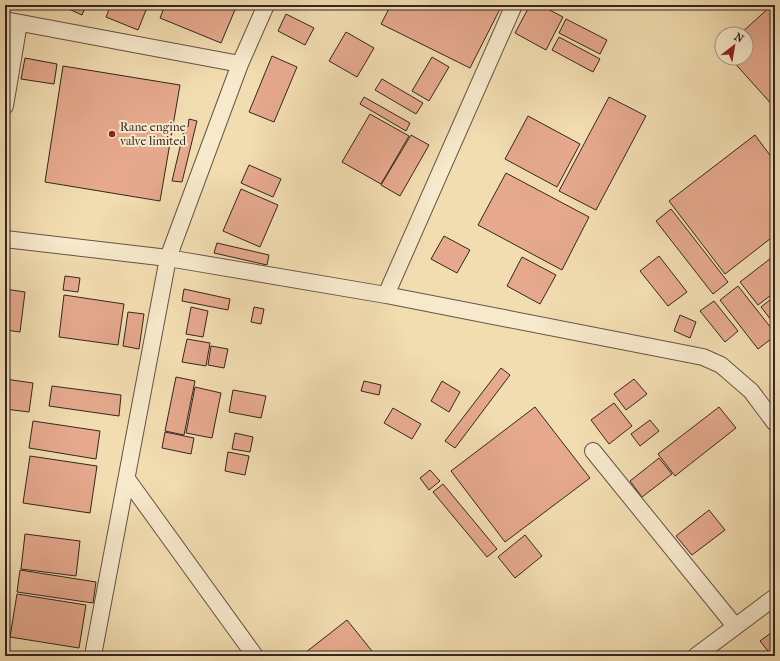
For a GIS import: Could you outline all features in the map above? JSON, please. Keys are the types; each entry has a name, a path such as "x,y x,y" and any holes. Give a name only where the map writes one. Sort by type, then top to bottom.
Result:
{"street":[{"path":"94,650 168,258 240,64 266,5"},
{"path":"386,295 514,5"},
{"path":"5,106 12,22 240,64"},
{"path":"5,239 168,258 386,295 704,357 721,365 751,391 775,424"},
{"path":"593,451 735,626"},
{"path":"127,478 255,656"},
{"path":"696,656 775,597"}],"building":[{"path":"60,5 86,5 82,15"},
{"path":"111,5 148,5 138,30 106,17"},
{"path":"165,5 237,5 221,43 160,18"},
{"path":"391,5 502,5 470,68 381,24"},
{"path":"530,5 540,5 563,17 546,50 515,33"},
{"path":"772,5 775,5 775,108 737,66 754,66 754,26 749,26"},
{"path":"286,14 314,28 305,45 278,31"},
{"path":"566,19 607,40 600,54 559,33"},
{"path":"346,32 374,48 357,77 329,61"},
{"path":"559,37 600,59 593,72 552,50"},
{"path":"272,56 297,67 274,122 249,112"},
{"path":"432,57 449,67 429,101 412,91"},
{"path":"25,58 57,64 54,84 21,79"},
{"name":"Rane engine valve limited","path":"63,66 180,85 160,201 45,182"},
{"path":"382,79 423,103 416,114 375,90"},
{"path":"364,97 410,123 406,131 360,104"},
{"path":"609,97 646,116 596,210 559,191"},
{"path":"370,114 409,136 381,184 342,162"},
{"path":"528,116 580,144 557,187 505,159"},
{"path":"189,119 197,121 182,182 172,181 185,126 188,127"},
{"path":"411,135 429,145 400,196 381,185"},
{"path":"755,135 775,162 775,235 725,274 669,201"},
{"path":"249,165 281,179 273,197 241,183"},
{"path":"506,173 589,217 562,270 478,225"},
{"path":"241,189 278,205 260,247 223,231"},
{"path":"671,209 728,282 713,294 656,221"},
{"path":"444,236 470,250 457,273 431,259"},
{"path":"217,243 269,255 267,265 214,253"},
{"path":"775,255 775,292 758,305 740,282"},
{"path":"659,256 687,292 668,306 640,271"},
{"path":"522,257 556,275 540,304 507,286"},
{"path":"65,276 80,278 78,292 63,290"},
{"path":"738,286 775,333 775,336 758,349 720,300"},
{"path":"5,289 25,292 20,332 5,330"},
{"path":"184,289 230,299 228,310 182,301"},
{"path":"64,295 124,304 118,345 59,337"},
{"path":"775,296 775,325 761,307"},
{"path":"714,301 738,331 725,342 700,311"},
{"path":"191,307 208,311 203,337 186,334"},
{"path":"254,307 264,309 261,324 251,322"},
{"path":"128,312 144,314 139,349 123,346"},
{"path":"680,315 696,322 690,338 674,331"},
{"path":"187,339 210,343 206,366 182,362"},
{"path":"211,346 228,349 224,368 208,365"},
{"path":"501,368 510,375 455,448 445,441"},
{"path":"176,377 195,381 184,435 165,431"},
{"path":"5,379 33,383 29,412 5,409"},
{"path":"634,379 647,394 626,410 614,394"},
{"path":"364,381 381,385 379,395 361,391"},
{"path":"442,381 460,392 449,412 431,401"},
{"path":"52,386 121,395 119,416 49,406"},
{"path":"195,387 221,393 212,438 186,433"},
{"path":"233,390 266,396 261,418 229,412"},
{"path":"614,403 632,426 609,444 591,420"},
{"path":"535,407 590,478 505,542 451,471"},
{"path":"719,407 736,428 675,476 658,454"},
{"path":"393,408 421,424 412,439 384,423"},
{"path":"650,420 659,431 640,446 631,434"},
{"path":"33,421 100,431 96,459 29,448"},
{"path":"165,432 194,438 191,454 162,448"},
{"path":"235,433 253,437 250,452 232,449"},
{"path":"228,452 249,456 245,475 225,471"},
{"path":"30,456 97,466 90,513 23,503"},
{"path":"659,458 672,474 642,497 630,481"},
{"path":"430,470 440,481 429,490 420,478"},
{"path":"443,484 497,549 487,557 433,492"},
{"path":"709,510 725,530 692,555 676,536"},
{"path":"25,534 80,541 76,576 21,569"},
{"path":"525,535 542,556 515,578 498,557"},
{"path":"20,570 96,582 93,603 17,592"},
{"path":"17,594 86,605 79,648 10,637"},
{"path":"347,620 376,656 301,656"},
{"path":"775,630 775,656 772,656 760,641"}],"place":[{"name":"Rane engine valve limited","path":"112,134"}]}
